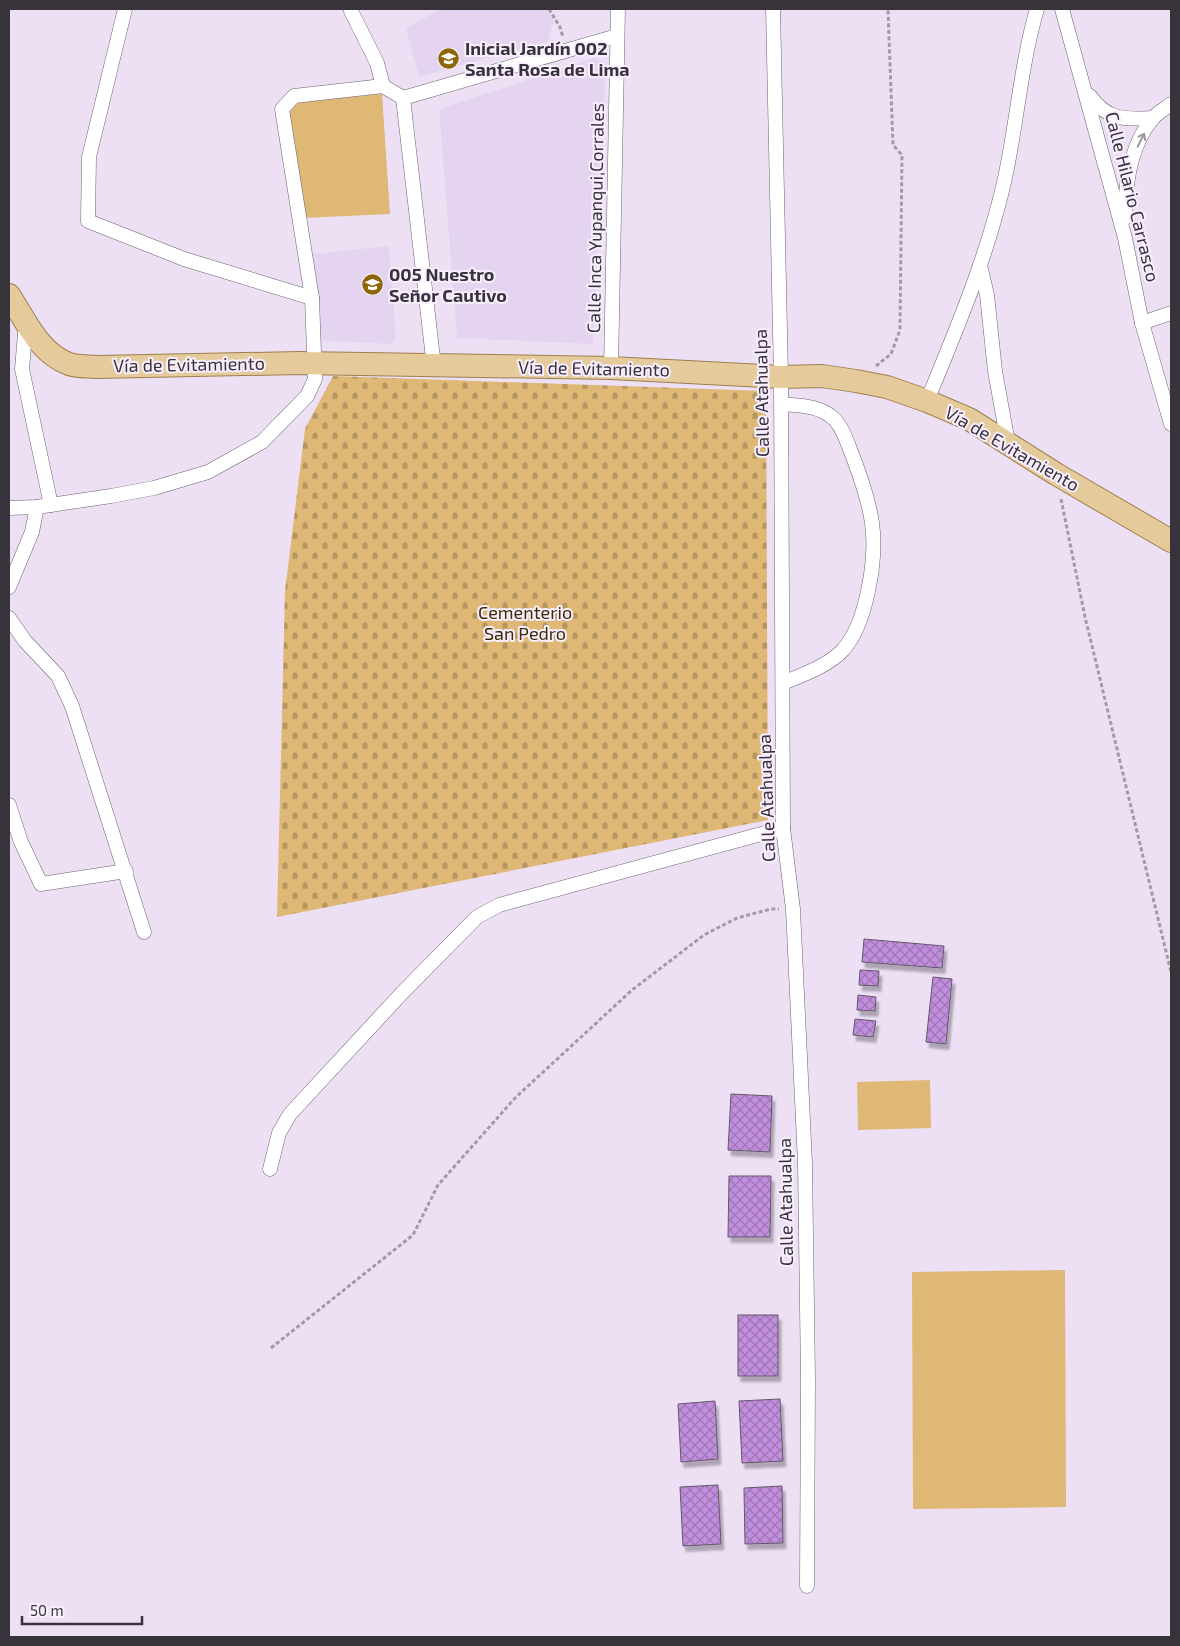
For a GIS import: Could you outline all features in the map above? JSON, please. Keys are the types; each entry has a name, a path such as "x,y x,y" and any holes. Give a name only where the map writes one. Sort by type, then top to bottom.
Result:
{"main road":[{"name":"Vía de Evitamiento","path":"9,295 41,346 54,357 71,365 97,367 314,363 611,368 782,377 822,376 887,387 969,419 1056,474 1171,541"}],"street":[{"path":"125,9 89,157 88,221 184,259 312,298"},
{"name":"Calle Inca Yupanqui,Corrales","path":"611,368 618,9"},
{"name":"Calle Atahualpa","path":"773,9 782,377 784,828 792,909 805,1163 808,1378 807,1586"},
{"path":"927,401 967,305 1005,177 1027,46 1036,9"},
{"name":"Calle Hilario Carrasco","path":"1062,9 1125,238 1142,323 1171,424"},
{"path":"351,12 377,63 383,86"},
{"path":"9,508 44,506 154,488 208,472 236,459 262,442 307,396 315,379 312,298 282,109 294,96 383,86 404,98 616,36"},
{"path":"1085,90 1100,111 1126,119 1153,118"},
{"path":"404,98 434,366"},
{"path":"1125,238 1125,193 1130,166 1138,143 1153,118 1171,104"},
{"path":"980,264 987,296 995,371 1008,443"},
{"path":"1142,323 1171,313"},
{"path":"9,586 44,506 22,369 26,322"},
{"path":"782,404 818,408 834,418 846,440 860,477 872,524 871,567 861,619 842,651 814,670 783,683"},
{"path":"9,618 25,641 58,676 72,706 144,932"},
{"path":"9,805 15,843 41,884 126,871"},
{"path":"270,1169 279,1133 290,1114 402,993 476,917 499,905 784,828"}],"path":[{"path":"549,9 560,27 566,51"},
{"path":"856,381 891,354 900,330 902,155 893,145 888,9"},
{"path":"1056,474 1085,617 1171,972"},
{"path":"271,1348 413,1235 438,1185 515,1098 632,990 704,935 736,918 771,909 792,909"}],"shaded area":[{"name":"Inicial Jardín 002 Santa Rosa de Lima","path":"441,9 547,9 554,19 548,41 419,77 406,28"},
{"path":"594,58 606,63 593,344 457,338 439,109"},
{"path":"389,246 396,338 391,344 312,340 302,255"}],"green space":[{"path":"382,94 390,214 304,218 289,113 296,104 302,101"},
{"name":"Cementerio San Pedro","path":"333,376 766,391 768,820 277,917 285,591 305,429"},
{"path":"930,1080 931,1128 858,1130 857,1082"},
{"path":"1065,1270 1066,1507 913,1509 912,1272"}],"building":[{"path":"864,939 944,946 942,968 862,962"},
{"path":"860,970 879,971 878,986 859,985"},
{"path":"933,977 952,979 946,1044 926,1042"},
{"path":"858,995 876,997 875,1011 857,1010"},
{"path":"855,1019 876,1021 873,1037 853,1035"},
{"path":"731,1094 772,1096 770,1152 728,1150"},
{"path":"729,1176 771,1176 770,1237 728,1237"},
{"path":"738,1315 778,1315 778,1376 738,1376"},
{"path":"780,1399 783,1461 742,1463 739,1401"},
{"path":"715,1401 718,1459 681,1462 678,1404"},
{"path":"718,1485 721,1544 683,1546 680,1487"},
{"path":"782,1486 783,1543 745,1544 744,1488"}],"place":[{"name":"Inicial Jardín 002 Santa Rosa de Lima","path":"449,59"},
{"name":"005 Nuestro Señor Cautivo","path":"373,285"}]}
